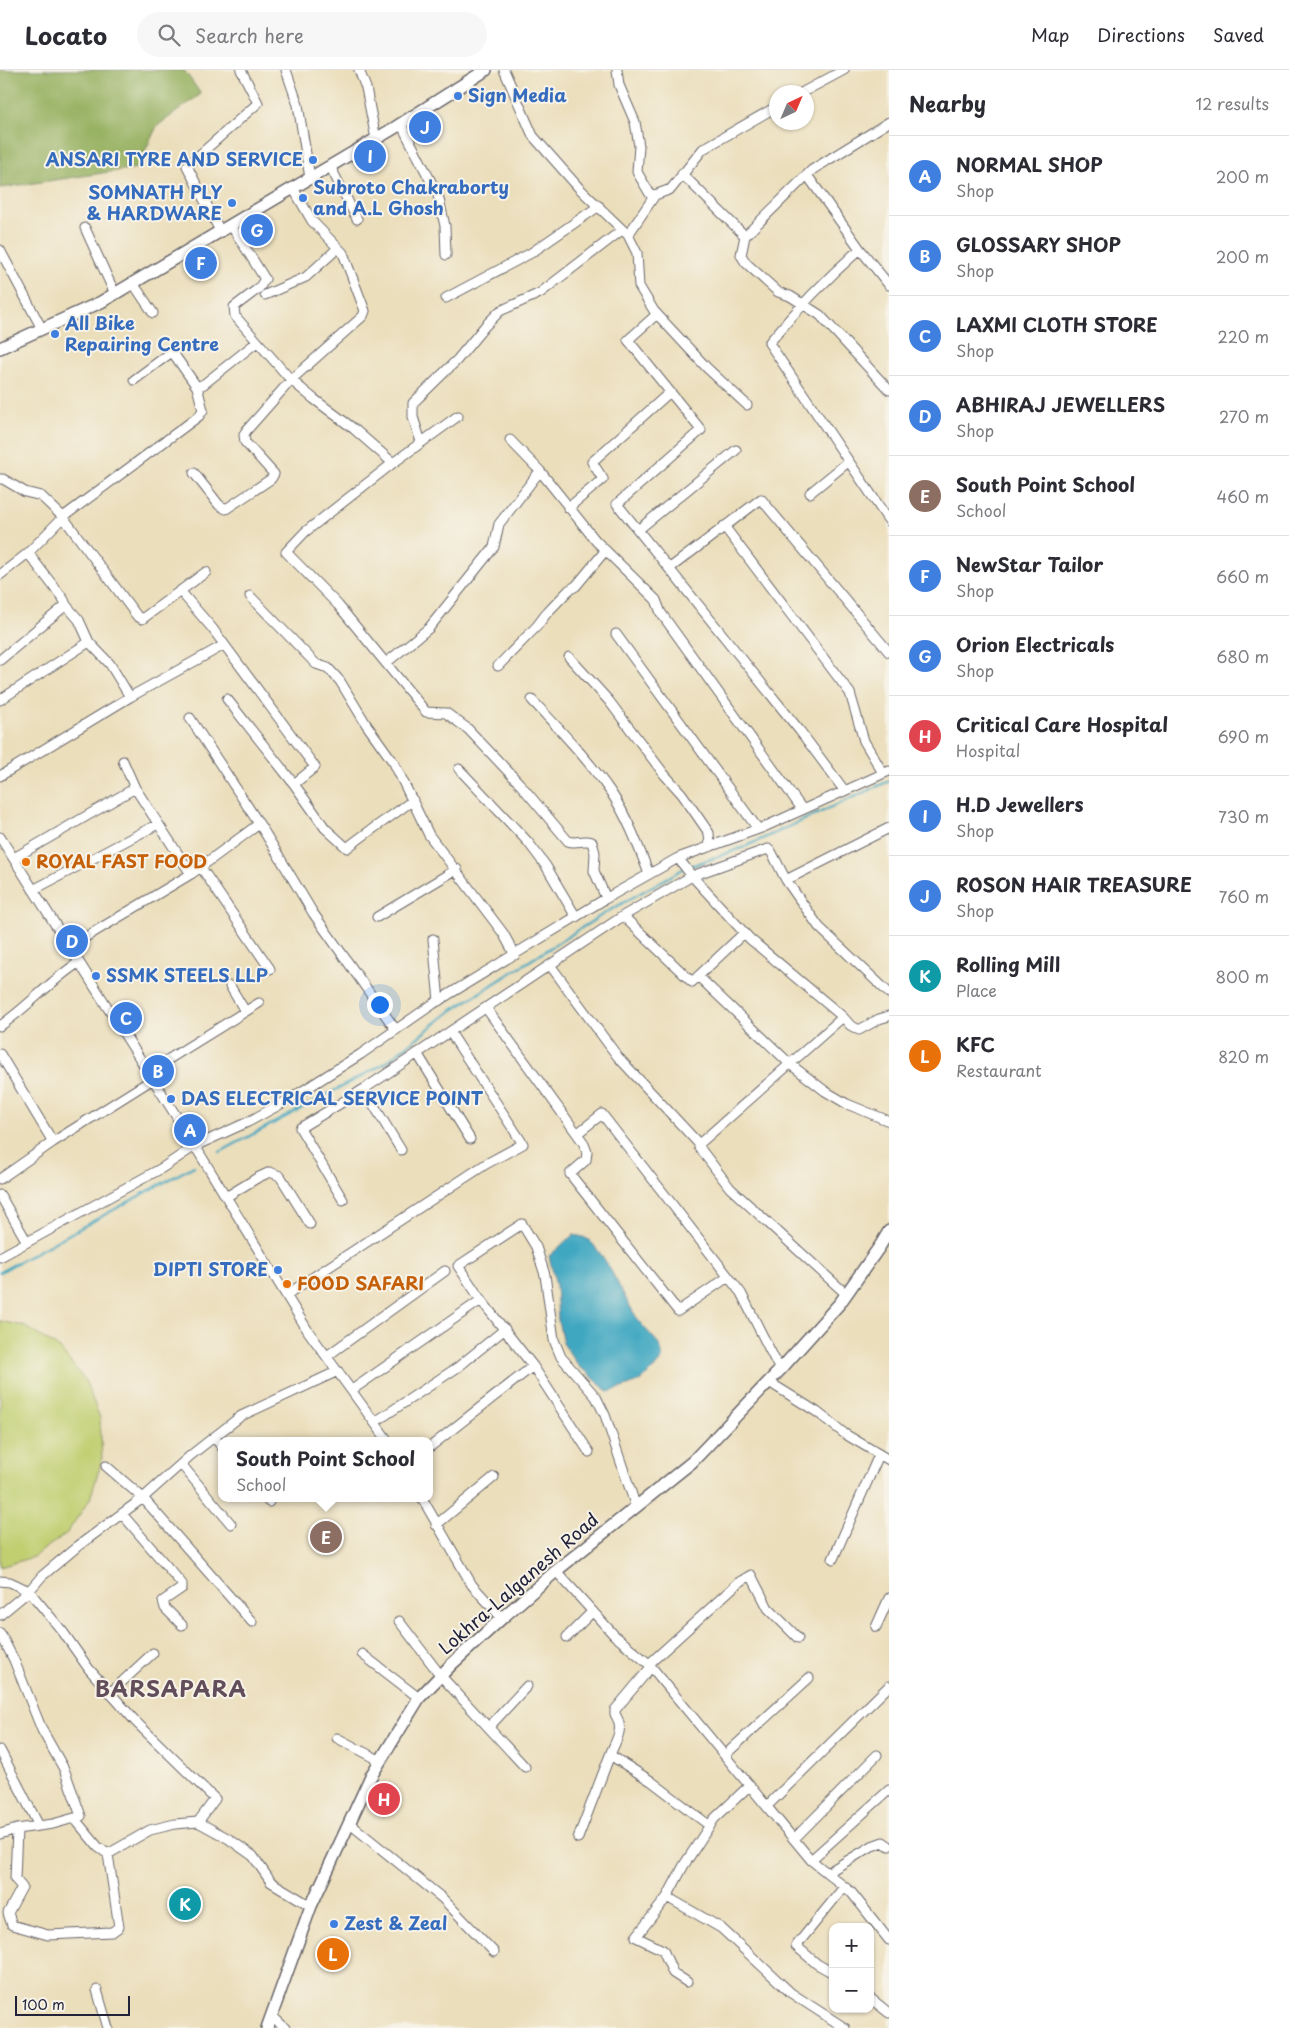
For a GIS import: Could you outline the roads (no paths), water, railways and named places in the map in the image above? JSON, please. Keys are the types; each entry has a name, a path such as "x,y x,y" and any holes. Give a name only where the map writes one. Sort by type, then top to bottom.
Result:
{"main road":[{"path":"0,348 115,294 401,124 486,70"},
{"name":"Lokhra-Lalganesh Road","path":"267,2028 311,1906 371,1776 420,1698 440,1676 502,1618 556,1571 692,1462 780,1370 846,1294 889,1231"}],"street":[{"path":"220,231 187,166 258,103 240,70"},
{"path":"286,70 298,105 310,178"},
{"path":"359,70 366,88 376,139"},
{"path":"504,70 533,136 579,188 625,233 637,253 639,286 657,314 707,368 747,405"},
{"path":"617,70 620,85 635,122 639,146 637,172 650,194 655,195"},
{"path":"814,86 844,70"},
{"path":"421,442 413,416 413,403 457,360 485,326 500,312 540,293 625,233 655,195 671,189 703,149 769,111"},
{"path":"889,122 853,143 808,175 745,236 741,255 746,263 778,292 790,296 820,314 889,390"},
{"path":"401,124 438,195 445,226 446,255"},
{"path":"330,166 357,219"},
{"path":"682,174 745,236"},
{"path":"808,175 860,249 889,285"},
{"path":"194,473 219,505 226,509 271,479 274,474 245,442 244,435 291,380 363,316 364,310 348,262 338,248 312,221 293,188"},
{"path":"446,298 531,253 599,206"},
{"path":"231,224 265,279 259,288 234,307 235,316 291,380 354,428 393,464"},
{"path":"85,228 115,294"},
{"path":"265,295 306,277 338,248"},
{"path":"860,249 830,275 769,343 889,521"},
{"path":"0,250 42,329"},
{"path":"134,283 153,313"},
{"path":"657,314 628,340 701,430 617,504 800,731 844,790"},
{"path":"198,387 257,342"},
{"path":"0,575 28,553 64,516 199,416 203,410 198,387 173,353 134,380"},
{"path":"568,508 602,479 592,462 670,392"},
{"path":"458,416 421,442 305,532 286,552 338,605 426,712 446,713 468,729 519,783 568,841 573,843 585,840 592,842 595,854 594,871 606,898"},
{"path":"510,440 540,471 568,508 605,550 656,600 661,613 802,809"},
{"path":"638,530 736,450"},
{"path":"810,493 848,462"},
{"path":"386,663 429,628 494,547 499,524 540,471"},
{"path":"0,479 25,492 41,496 64,516 142,619 206,572"},
{"path":"670,568 761,499 889,652"},
{"path":"0,1257 162,1168 195,1146 248,1122 290,1099 439,1001 606,898 649,874 710,847 758,829 886,772 864,741 850,693 724,526"},
{"path":"498,666 569,590 576,586 605,550"},
{"path":"28,553 79,620 89,642 110,664 130,697"},
{"path":"181,592 212,628 315,767 294,784"},
{"path":"250,596 316,664 328,668 340,681 366,724 394,764 429,834 504,933 515,955"},
{"path":"0,660 66,605"},
{"path":"616,634 758,829"},
{"path":"0,700 89,642"},
{"path":"0,776 130,697 224,646"},
{"path":"568,657 609,701 664,774 682,794 709,833 710,847"},
{"path":"227,699 294,784 325,828 347,848 413,800"},
{"path":"532,700 588,762 610,792 630,826 649,874"},
{"path":"190,718 259,824 313,913 396,1030"},
{"path":"123,761 135,788 191,874"},
{"path":"459,769 528,842 546,866 576,917"},
{"path":"14,858 135,788"},
{"path":"33,890 158,824"},
{"path":"69,947 191,874 259,824"},
{"path":"786,880 888,824"},
{"path":"0,837 195,1146 308,1331 385,1437"},
{"path":"343,1200 300,1128 364,1089 623,916 691,875 768,849 786,880 819,927 889,993"},
{"path":"679,860 744,933 850,1025 859,1030 868,1027 879,1019 889,1016"},
{"path":"200,866 270,969"},
{"path":"377,917 457,869"},
{"path":"623,916 692,982 744,933"},
{"path":"433,939 439,1001"},
{"path":"0,1026 52,980 78,963"},
{"path":"550,965 618,1057 699,1144 699,1148 730,1188 846,1294"},
{"path":"698,976 790,1064 825,1091 847,1104 889,1121"},
{"path":"230,986 245,1011"},
{"path":"0,1179 150,1075 259,1003"},
{"path":"486,1008 578,1133 587,1152 586,1160 570,1174 678,1311 728,1278"},
{"path":"699,1144 843,1017"},
{"path":"286,1295 486,1164 523,1144 450,1032"},
{"path":"0,1054 53,1142"},
{"path":"417,1054 470,1139"},
{"path":"364,1089 401,1150"},
{"path":"578,1133 602,1114 741,1293 780,1370"},
{"path":"226,1197 270,1172 280,1176 310,1224"},
{"path":"0,1195 27,1242"},
{"path":"589,1452 533,1366 481,1300 458,1266 522,1224 536,1247 546,1275 554,1340 561,1357 596,1397 605,1414 636,1507"},
{"path":"327,1356 445,1271"},
{"path":"352,1390 481,1300"},
{"path":"375,1422 458,1367 504,1329"},
{"path":"433,1445 533,1366"},
{"path":"0,1615 78,1546 143,1498 181,1464 244,1415 338,1371"},
{"path":"769,1382 817,1412 845,1434 889,1460"},
{"path":"214,1437 218,1442"},
{"path":"833,1559 879,1455"},
{"path":"181,1464 231,1524"},
{"path":"106,1466 143,1498 252,1622"},
{"path":"436,1525 494,1477"},
{"path":"424,1502 472,1584 502,1618"},
{"path":"122,1514 182,1584 182,1588 163,1601 165,1608 182,1624"},
{"path":"556,1571 614,1635 650,1666 811,1860 851,1892 889,1940"},
{"path":"578,1838 620,1729 615,1711 650,1666 738,1583 751,1575 768,1608 798,1638"},
{"path":"0,1581 10,1582 29,1591 63,1632 89,1669 110,1693 136,1722 215,1799 198,1822"},
{"path":"876,1627 889,1598"},
{"path":"567,1637 592,1612"},
{"path":"399,1621 440,1676 525,1767"},
{"path":"0,1633 14,1660 42,1730 64,1769 81,1816 0,1834"},
{"path":"110,1693 153,1652"},
{"path":"362,1654 420,1698"},
{"path":"725,1755 809,1678"},
{"path":"489,1727 527,1686"},
{"path":"767,1806 889,1686"},
{"path":"336,1738 381,1761"},
{"path":"0,1750 39,1826"},
{"path":"610,1755 651,1781 710,1826"},
{"path":"794,1839 878,1755"},
{"path":"688,1982 673,1972 663,1950 636,1937 667,1897 684,1864 714,1819 750,1785"},
{"path":"811,1860 889,1790"},
{"path":"17,1829 15,1879 22,1887 8,1913 12,1925 48,1934 112,1932 119,1926 108,1854 98,1847 74,1818"},
{"path":"108,1854 150,1830 175,1824 198,1822 229,1839 253,1856 271,1882 311,1906"},
{"path":"350,1823 442,1898 494,1952"},
{"path":"827,1873 872,1846 883,1842 889,1846"},
{"path":"829,1971 817,1964 796,1946 844,1886"},
{"path":"667,1897 722,1928 791,1994 845,2028"},
{"path":"97,1990 108,2028"},
{"path":"874,2001 889,2013"},
{"path":"272,2016 285,2028"}],"water":[{"path":"573,1235 580,1236 591,1242 611,1271 639,1321 661,1348 662,1359 644,1378 633,1384 608,1392 579,1367 563,1343 558,1320 556,1286 549,1256"}],"waterway":[{"path":"688,867 742,848 889,781"},
{"path":"220,1152 384,1064 451,1011 605,913 683,869"},
{"path":"0,1272 194,1166"}],"place":[{"name":"Sign Media","path":"458,96"},
{"name":"ROSON HAIR TREASURE","path":"425,127"},
{"name":"H.D Jewellers","path":"370,156"},
{"name":"ANSARI TYRE AND SERVICE","path":"313,160"},
{"name":"Subroto Chakraborty and A.L Ghosh","path":"303,198"},
{"name":"SOMNATH PLY & HARDWARE","path":"232,203"},
{"name":"Orion Electricals","path":"257,230"},
{"name":"NewStar Tailor","path":"201,263"},
{"name":"All Bike Repairing Centre","path":"55,334"},
{"name":"ROYAL FAST FOOD","path":"26,862"},
{"name":"ABHIRAJ JEWELLERS","path":"72,941"},
{"name":"SSMK STEELS LLP","path":"96,976"},
{"name":"LAXMI CLOTH STORE","path":"126,1018"},
{"name":"GLOSSARY SHOP","path":"158,1071"},
{"name":"DAS ELECTRICAL SERVICE POINT","path":"171,1099"},
{"name":"NORMAL SHOP","path":"190,1130"},
{"name":"DIPTI STORE","path":"278,1270"},
{"name":"FOOD SAFARI","path":"287,1284"},
{"name":"South Point School","path":"326,1537"},
{"name":"Critical Care Hospital","path":"384,1799"},
{"name":"Rolling Mill","path":"185,1904"},
{"name":"Zest & Zeal","path":"334,1924"},
{"name":"KFC","path":"333,1954"}],"district":[{"name":"BARSAPARA","path":"171,1689"}]}
